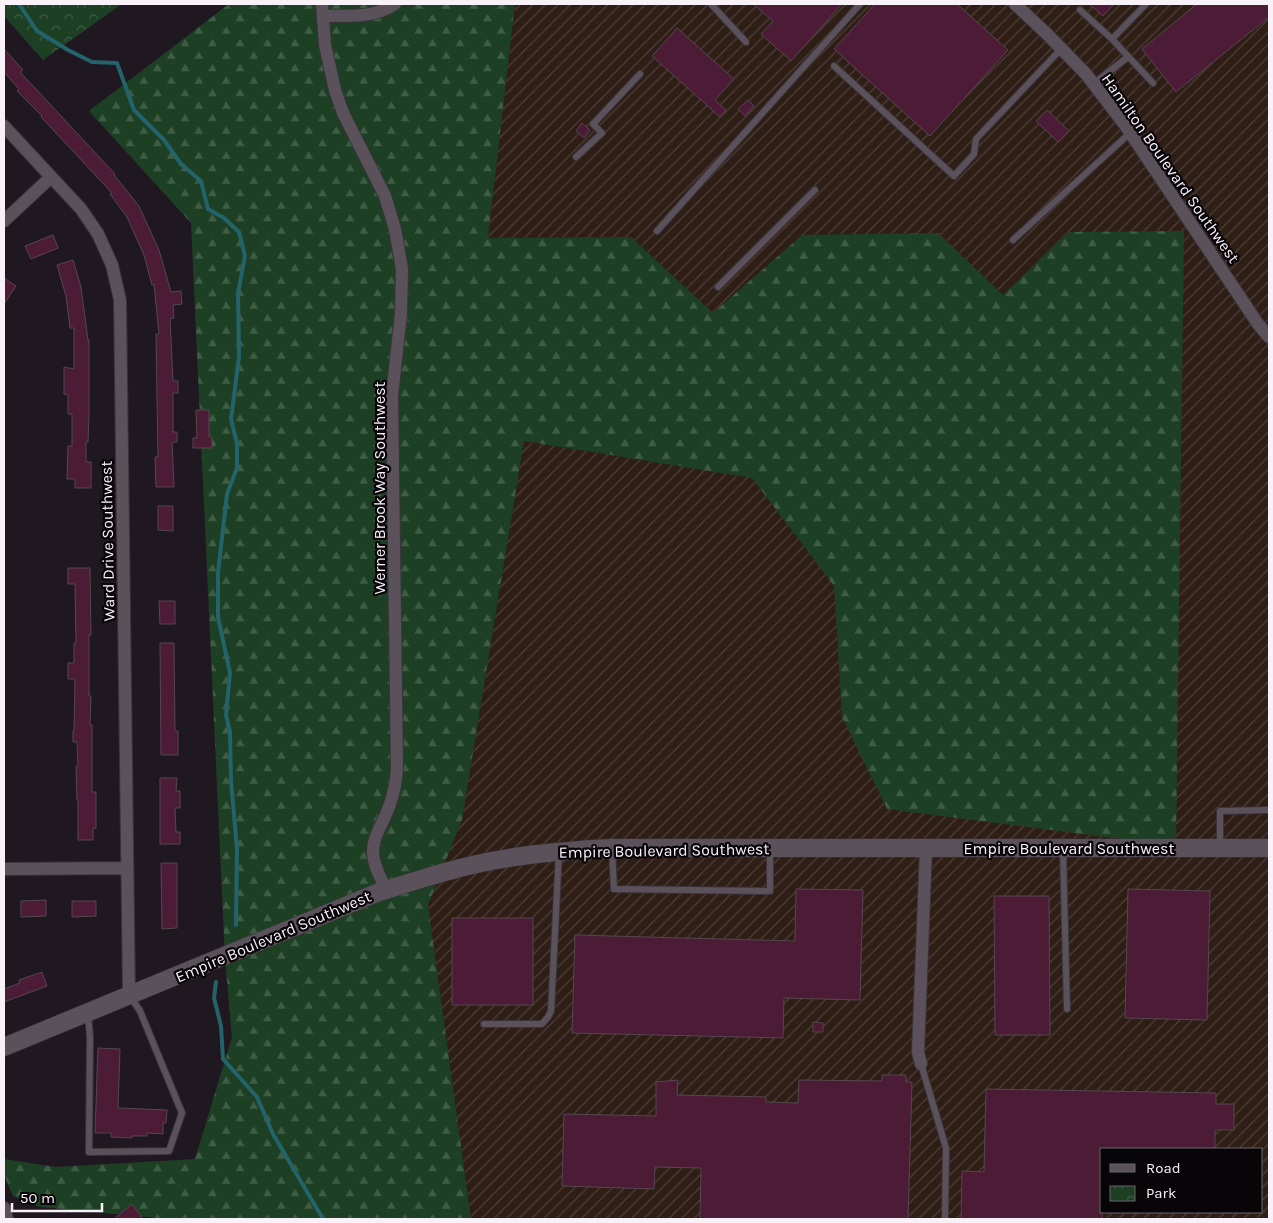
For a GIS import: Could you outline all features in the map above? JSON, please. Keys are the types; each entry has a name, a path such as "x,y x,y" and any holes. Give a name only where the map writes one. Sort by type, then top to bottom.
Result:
{"street":[{"path":"323,10 370,15 383,11 395,4"},
{"name":"Hamilton Boulevard Southwest","path":"1015,4 1061,49 1093,84 1130,132 1258,324 1269,336"},
{"name":"Werner Brook Way Southwest","path":"323,10 325,46 335,90 343,113 385,196 396,229 402,269 401,312 392,396 397,769 393,796 375,839 373,853 375,864 386,890"},
{"name":"Ward Drive Southwest","path":"4,126 81,209 98,234 112,265 120,300 129,995"},
{"path":"4,221 52,177"},
{"name":"Empire Boulevard Southwest","path":"4,1047 386,890 436,874 497,860 559,851 612,848 1269,848"},
{"path":"921,1064 918,1052 926,848"},
{"path":"4,869 127,868"},
{"path":"4,1208 7,1219"}],"lane":[{"path":"711,4 746,42"},
{"path":"657,231 860,4"},
{"path":"1112,39 1146,4"},
{"path":"1080,10 1112,39 1153,83"},
{"path":"834,66 954,176 974,154 976,139 1061,49"},
{"path":"1093,84 1128,57"},
{"path":"576,157 602,133 593,124 640,74"},
{"path":"1013,240 1130,132"},
{"path":"718,287 815,190"},
{"path":"1220,848 1220,811 1269,810"},
{"path":"612,848 614,889 770,891 770,848"},
{"path":"1063,848 1067,1009"},
{"path":"484,1024 542,1024 551,1011 559,851"},
{"path":"88,1012 90,1037 90,1152 169,1151 182,1113 140,1011 129,995"},
{"path":"921,1064 946,1148 945,1219"}],"shaded area":[{"path":"515,4 1269,4 1269,1219 471,1219 428,905 462,820 524,441 752,478 834,586 842,717 1068,232 1003,295 938,233 802,235 713,313 631,237 488,238"}],"green space":[{"path":"4,4 122,4 43,60 4,16"},
{"path":"229,4 515,4 488,238 631,237 713,313 802,235 938,233 1003,295 1068,232 1184,231 1176,846 887,809 842,717 834,586 752,478 524,441 462,820 428,905 471,1219 169,1219 40,1207 13,1196 4,1175 4,1159 56,1167 195,1159 232,1037 225,959 191,223 89,111"}],"building":[{"path":"753,4 842,4 791,61 761,34 773,21"},
{"path":"875,4 957,4 1008,50 930,136 834,49"},
{"path":"1089,4 1114,4 1103,16"},
{"path":"1197,4 1269,4 1269,17 1176,92 1142,49"},
{"path":"677,28 734,79 715,100 726,110 720,117 652,56"},
{"path":"4,49 23,70 20,72 115,174 139,206 159,250 171,292 181,291 182,304 173,305 174,318 170,319 173,381 178,381 178,393 173,393 173,432 177,432 177,442 172,442 174,487 156,487 155,457 158,457 156,334 159,334 154,284 152,285 144,255 127,217 110,194 112,193 17,91 19,89 4,72"},
{"path":"748,100 754,106 745,116 738,109"},
{"path":"1047,110 1069,131 1058,142 1036,121"},
{"path":"582,123 590,130 584,138 576,131"},
{"path":"53,235 58,248 31,259 25,246"},
{"path":"73,260 81,287 89,340 89,414 86,462 91,462 91,488 75,488 75,479 67,479 68,446 72,446 72,414 68,414 68,395 64,394 64,367 74,369 74,328 70,328 66,296 57,265"},
{"path":"4,278 16,286 4,304"},
{"path":"196,410 209,410 209,437 212,437 212,448 193,448 193,438 197,438"},
{"path":"158,506 173,506 173,531 158,530"},
{"path":"68,568 90,568 91,635 89,635 89,696 91,696 90,725 92,725 92,792 96,792 96,828 93,828 93,840 78,840 77,742 73,742 75,679 68,679 68,663 74,663 74,643 76,643 75,584 68,584"},
{"path":"159,601 175,601 175,624 160,624"},
{"path":"160,643 174,643 175,731 178,731 178,755 161,755"},
{"path":"160,778 177,778 176,791 180,791 180,808 175,808 176,832 180,832 180,844 160,844"},
{"path":"161,863 177,863 177,928 162,929"},
{"path":"796,889 863,890 860,1000 784,998 783,1038 572,1033 575,935 795,941"},
{"path":"1128,889 1210,891 1207,1020 1125,1018"},
{"path":"994,896 1049,896 1050,1035 995,1035"},
{"path":"46,900 46,916 21,917 21,901"},
{"path":"72,901 96,901 96,916 72,917"},
{"path":"452,918 533,918 533,1005 452,1005"},
{"path":"42,972 47,986 4,1002 4,989 20,983 19,980"},
{"path":"813,1022 823,1023 823,1032 813,1032"},
{"path":"98,1048 120,1049 118,1108 167,1110 166,1123 163,1123 163,1134 147,1133 147,1136 132,1136 132,1138 111,1137 111,1133 95,1133"},
{"path":"882,1075 906,1075 906,1082 912,1082 908,1219 700,1219 701,1168 655,1167 654,1189 562,1186 564,1114 656,1116 656,1082 678,1080 677,1095 766,1097 766,1102 798,1103 799,1080 882,1081"},
{"path":"986,1089 1216,1093 1216,1104 1234,1104 1234,1130 1215,1130 1215,1148 1100,1148 1100,1213 1102,1213 1102,1219 961,1219 962,1171 984,1172"},
{"path":"132,1204 143,1219 114,1219"}],"waterway":[{"path":"19,4 37,31 68,50 92,62 117,63 134,110 164,140 181,164 201,181 208,209 224,218 239,232 245,256 238,293 239,357 231,419 237,444 237,468 227,494 218,573 218,617 230,673 226,715 230,732 231,780 237,849 236,925"},
{"path":"216,982 214,998 221,1026 223,1059 257,1097 273,1134 323,1219"}]}
